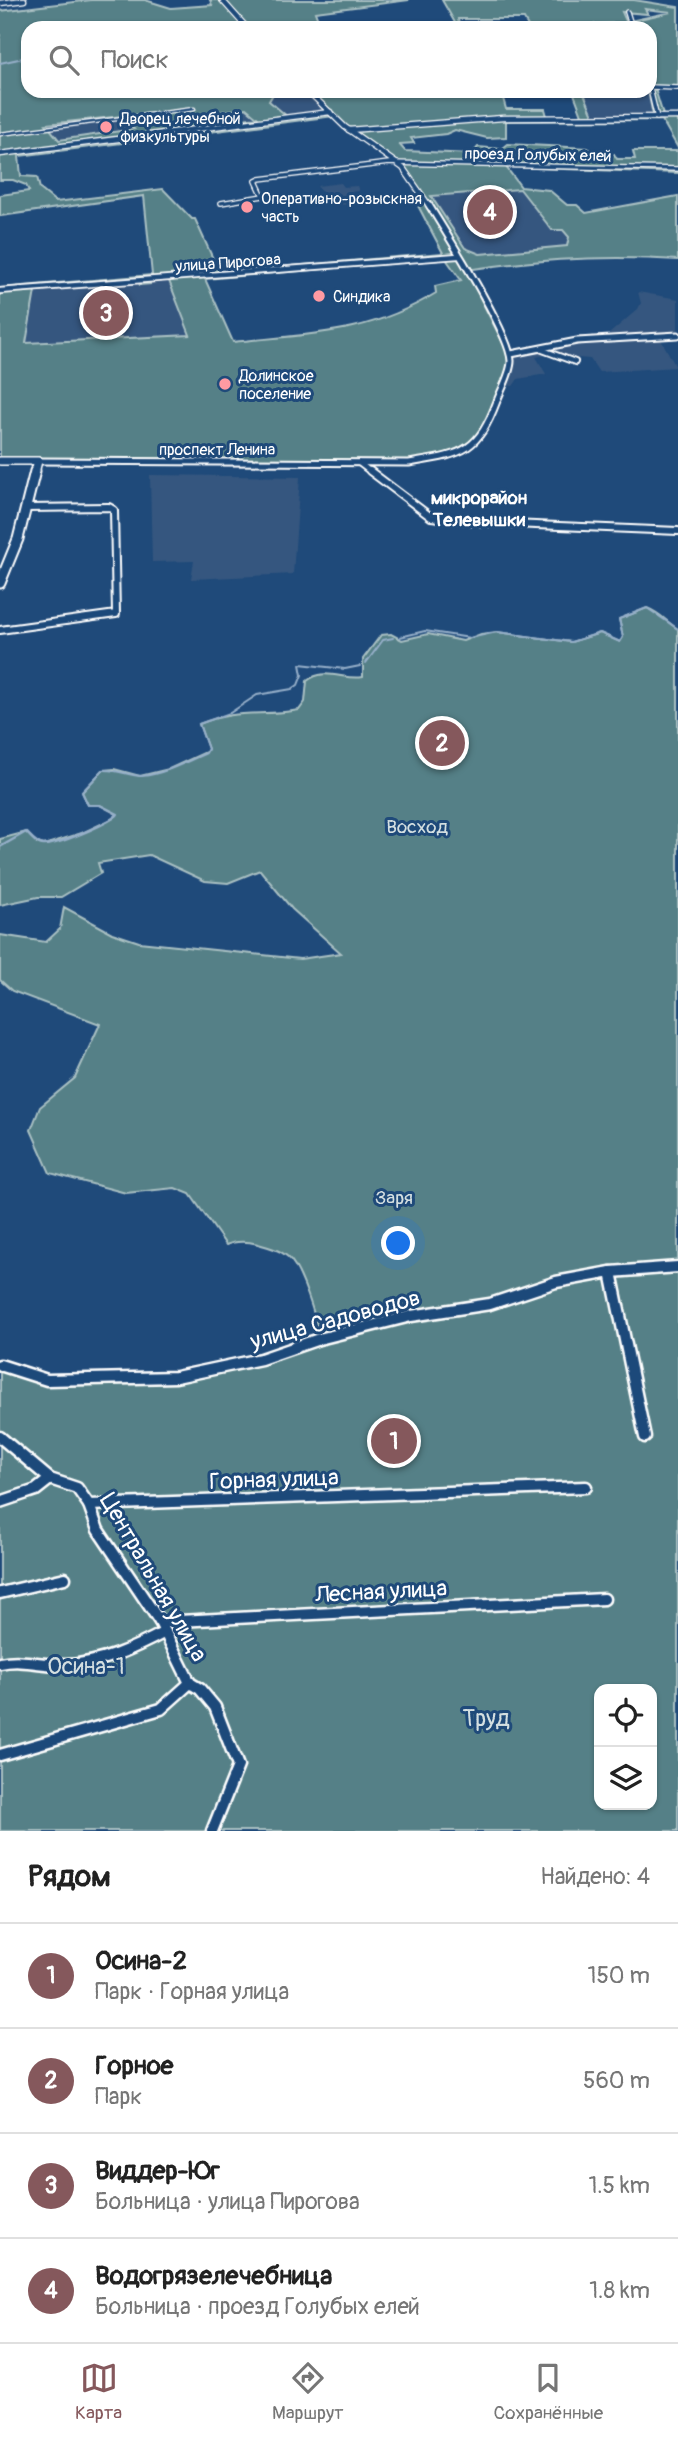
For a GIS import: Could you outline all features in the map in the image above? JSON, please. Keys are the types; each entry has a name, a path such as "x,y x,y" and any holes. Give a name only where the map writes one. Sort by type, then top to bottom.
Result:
{"main road":[{"name":"проспект Ленина","path":"0,461 38,461"},
{"path":"0,583 11,561 38,461"}],"street":[{"path":"0,3 24,0"},
{"path":"222,0 241,21"},
{"path":"627,12 630,21"},
{"path":"657,88 678,88"},
{"path":"315,98 349,130 397,163 425,201 458,256 511,354 577,341 678,335"},
{"path":"652,98 657,117"},
{"path":"0,134 194,109"},
{"path":"0,155 330,112"},
{"path":"349,130 503,118 678,117"},
{"name":"проезд Голубых елей","path":"221,203 263,196 256,181 260,179 397,163 678,169"},
{"name":"улица Пирогова","path":"0,291 458,256"},
{"path":"540,349 575,362"},
{"name":"проспект Ленина","path":"38,461 409,463 435,460 464,450 483,434 509,370 511,354"},
{"path":"359,463 431,517 499,524 678,531"},
{"path":"0,630 116,614 114,510 109,507 26,508"},
{"name":"улица Садоводов","path":"0,1365 47,1380 176,1377 261,1359 319,1339 411,1316 490,1304 556,1282 611,1272 678,1267"},
{"path":"611,1272 621,1312 632,1390 645,1437"},
{"name":"Центральная улица","path":"0,1437 50,1479 77,1488 89,1505 98,1530 163,1627 190,1683 202,1688 213,1703 238,1766 212,1831"},
{"path":"0,1502 36,1490 50,1479"},
{"name":"Горная улица","path":"89,1505 586,1487"},
{"path":"0,1593 65,1578"},
{"name":"Лесная улица","path":"163,1627 604,1599"},
{"path":"0,1663 19,1658 66,1665 146,1644 163,1627"},
{"path":"0,1755 161,1709 190,1683"}],"shaded area":[{"path":"269,98 315,98 330,112 287,117"},
{"path":"586,98 650,98 654,115 592,115"},
{"path":"246,108 258,116 200,125 190,115"},
{"path":"123,116 135,129 58,140 45,124"},
{"path":"341,183 344,187 357,186 359,191 349,192 354,204 333,205 317,186"},
{"path":"521,189 552,230 563,229 569,237 567,246 480,254 465,248 431,195"},
{"path":"169,280 190,335 25,344 35,291 138,282 140,285 149,284 150,281"},
{"path":"638,292 678,299 678,331 608,335 638,309 641,303"},
{"path":"659,336 676,367 599,372 590,359 547,355 536,357 546,374 518,379 513,386 503,385 511,354 563,343"},
{"path":"150,475 300,477 293,574 191,579 194,561 152,562"}],"green space":[{"path":"91,0 145,0 171,8 212,5 210,0 409,0 315,12 318,21 21,21 21,98 271,98 269,101 288,117 329,112 315,98 503,98 506,109 545,109 547,116 582,115 576,98 586,98 593,115 653,115 649,98 657,98 657,96 663,115 678,115 678,148 662,120 506,121 506,137 487,138 455,130 446,134 411,138 414,143 399,144 405,151 472,154 478,147 502,149 508,144 588,148 593,154 614,154 617,159 635,159 633,151 678,151 678,173 506,167 521,187 549,190 567,205 577,205 586,213 678,196 678,260 572,259 466,270 511,359 487,428 467,446 425,462 0,461 0,288 152,275 144,196 0,216 0,195 29,191 26,185 13,180 0,180 0,11","holes":["246,108 257,117 200,125 191,116","123,116 134,129 59,140 46,124","334,116 405,170 424,199 415,200 443,253 219,272 195,219 163,189 56,202 40,189 37,177 21,176 19,156","520,189 552,230 563,230 569,237 567,246 480,254 465,248 431,196","446,259 461,280 435,286 436,293 411,307 362,325 313,334 233,342 205,279","150,281 169,281 190,335 26,343 35,291 138,282 140,285 150,284"]},
{"path":"442,0 634,0 678,7 678,89 657,89 657,21 630,21 671,12 645,9 648,14 622,12 626,21 454,21"},
{"path":"647,608 678,629 678,1831 0,1831 0,1365 47,1380 176,1377 319,1339 308,1296 288,1257 274,1249 250,1242 226,1245 190,1194 175,1188 126,1193 50,1173 31,1130 40,1107 75,1078 100,1024 12,991 0,980 0,935 46,942 60,929 64,907 112,933 139,942 300,959 341,953 292,909 260,870 228,883 205,881 149,855 98,863 101,873 61,897 38,897 0,905 0,839 26,832 37,843 44,845 82,833 114,818 117,814 100,805 88,805 82,792 103,770 114,769 140,776 169,769 208,749 199,724 237,714 299,710 305,702 307,681 314,677 328,674 363,677 363,659 381,635 391,634 402,640 428,634 463,641 481,634 497,632 571,642 600,633 620,642 623,637 619,619"}],"waterway":[{"path":"0,63 21,58"},
{"path":"400,637 425,631 470,638 497,632 571,642 600,633 620,642 623,637 619,619 647,608 678,629"},
{"path":"366,663 383,640 393,638"},
{"path":"117,815 100,805 88,805 82,792 103,770 137,776 150,775 206,753 208,749 199,724 230,713 257,695 292,689 298,685 302,675 300,664 345,669 360,666"},
{"path":"0,847 26,832 41,845 60,842 117,815"}],"place":[{"name":"Дворец лечебной физкультуры","path":"106,127"},
{"name":"Оперативно-розыскная часть","path":"247,207"},
{"name":"Водогрязелечебница","path":"490,212"},
{"name":"Синдика","path":"319,296"},
{"name":"Виддер-Юг","path":"106,313"},
{"name":"Долинское поселение","path":"225,384"},
{"name":"Горное","path":"442,743"},
{"name":"Осина-2","path":"394,1441"}],"district":[{"name":"микрорайон Телевышки","path":"479,508"}],"park label":[{"name":"Восход","path":"417,826"},
{"name":"Заря","path":"394,1197"},
{"name":"Осина-1","path":"86,1666"},
{"name":"Труд","path":"486,1718"}]}
